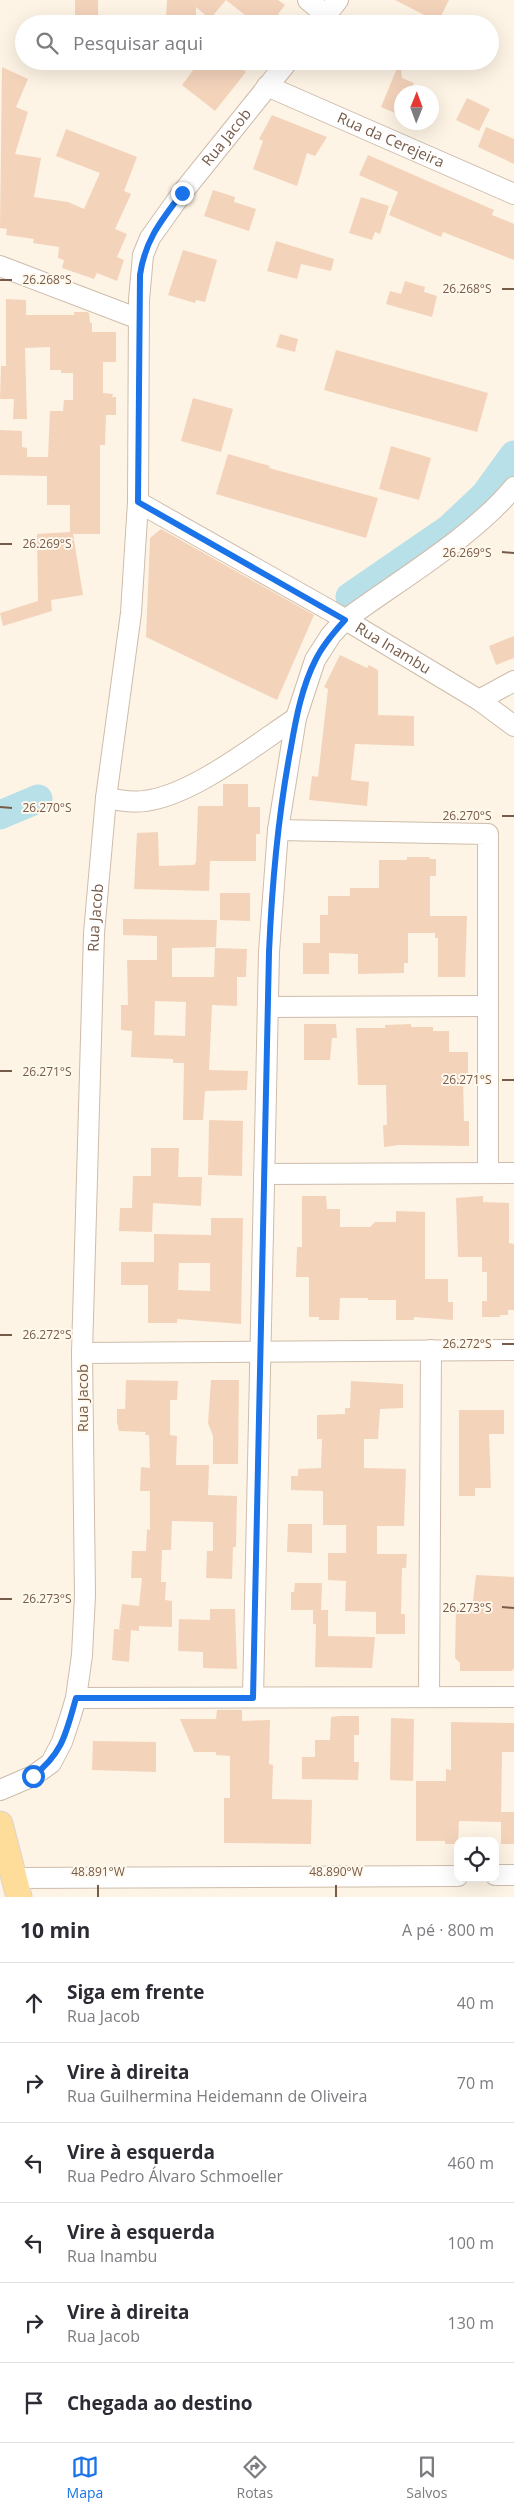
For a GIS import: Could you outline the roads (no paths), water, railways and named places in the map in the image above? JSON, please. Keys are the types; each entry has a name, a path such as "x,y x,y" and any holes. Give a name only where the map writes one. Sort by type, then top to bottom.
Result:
{"main road":[{"path":"0,1824 17,1887"}],"street":[{"path":"308,0 328,13"},
{"name":"Rua Jacob","path":"0,1790 33,1776 51,1762 62,1742 76,1698 85,1595 82,1353 94,934 106,798 126,659 138,502 141,265 150,238 182,193 280,70"},
{"name":"Rua da Cerejeira","path":"267,86 514,194"},
{"path":"0,266 139,319"},
{"path":"253,1698 271,912 278,830 296,718 316,660 331,635 345,620 475,526 498,506 514,487"},
{"name":"Rua Inambu","path":"138,502 345,620 479,700 514,726"},
{"path":"479,700 514,682"},
{"path":"106,798 143,801 160,798 185,789 296,718"},
{"path":"278,830 488,834 488,1173"},
{"path":"268,1007 488,1006"},
{"path":"264,1174 514,1173"},
{"path":"429,1697 431,1350"},
{"path":"82,1353 514,1350"},
{"path":"76,1698 514,1697"},
{"path":"499,1875 514,1875"},
{"path":"17,1887 454,1876"}],"waterway":[{"path":"350,597 449,529 485,495 514,455"},
{"path":"0,815 38,799"}]}
